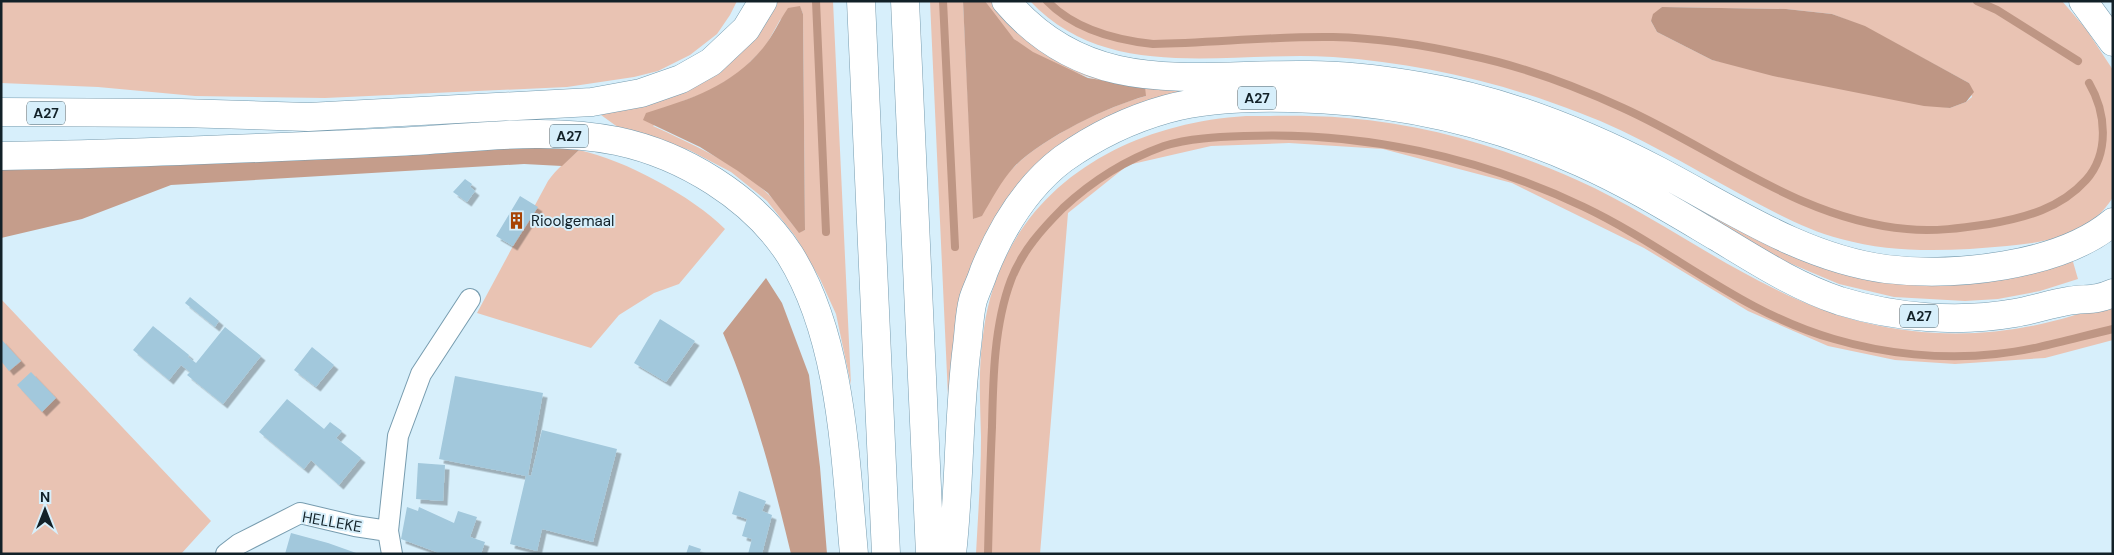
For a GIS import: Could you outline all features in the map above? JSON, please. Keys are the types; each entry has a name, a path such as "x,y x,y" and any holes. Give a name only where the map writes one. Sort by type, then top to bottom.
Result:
{"main road":[{"name":"A27","path":"1,112 181,113 308,117 592,102 641,93 681,79 711,62 746,29 763,1"},
{"path":"861,1 886,554"},
{"path":"905,1 930,554"},
{"name":"A27","path":"1006,1 1036,31 1060,48 1089,62 1133,74 1187,77 1301,75 1345,77 1420,86 1508,107 1566,128 1610,147 1789,239 1834,257 1859,264 1932,272 1999,266 2056,252 2098,233 2113,222"},
{"path":"2083,1 2113,42"},
{"name":"A27","path":"952,554 958,506 963,376 973,300 996,243 1022,200 1061,161 1099,137 1169,108 1199,103 1259,98 1342,100 1424,112 1488,128 1556,152 1608,175 1666,206 1802,286 1868,308 1928,317 1982,317 2024,312 2071,300 2088,301 2113,293"},
{"name":"A27","path":"1,156 398,142 528,135 584,137 617,141 648,150 689,166 745,205 774,233 790,255 807,287 820,320 837,403 854,554"},
{"name":"A27","path":"2071,300 2084,288 2113,275"}],"street":[{"path":"392,554 388,531 398,436 422,374 470,299"},
{"name":"HELLEKE","path":"226,554 239,544 300,513 355,526 388,531"}],"shaded area":[{"path":"1,1 737,1 717,34 690,55 658,71 634,77 567,87 325,98 195,96 98,87 1,83"},
{"path":"774,1 833,1 851,385 836,314 820,279 795,236 767,201 731,172 689,150 619,128 601,115 629,106","holes":["800,7 803,14 805,230 799,232 771,197 755,182 713,155 653,126 683,101 710,91 740,72 765,47 780,20"]},
{"path":"930,1 963,1 974,219 1014,167 1042,145 1058,134 1095,115 1146,96 1058,66 1026,49 1005,29 985,1 996,1 1041,47 1542,127 1825,263 2071,255 2078,279 2040,291 1998,299 1965,301 1894,297 1839,284 1775,257 1546,139 1201,94 1026,181 952,396 948,397"},
{"path":"963,1 985,1 1014,39 1033,52 1088,78 1145,87 1146,96 1095,115 1058,135 1026,156 1009,172 982,216 973,219"},
{"path":"1030,1 2062,1 2086,29 2113,70 2113,197 2104,210 2080,228 2053,239 2038,242 1945,250 1903,249 1861,244 1815,231 1789,220 1642,140 1601,121 1490,83 1428,69 1333,57 1172,58 1133,54 1096,44 1061,27","holes":["1662,7 1786,9 1832,14 1865,27 1969,83 1972,97 1966,102 1950,108 1712,60 1657,32 1651,21"]},
{"path":"800,6 803,14 805,230 799,233 768,193 738,171 700,147 643,120 646,113 695,96 724,82 763,48 788,8"},
{"path":"1662,7 1786,9 1832,14 1865,26 1969,83 1974,92 1966,102 1950,108 1924,106 1773,76 1712,60 1657,32 1651,21 1653,14"},
{"path":"1246,116 1322,116 1377,121 1436,132 1493,148 1550,168 1603,192 1775,289 1816,307 1858,321 1900,329 1942,333 1985,332 2028,327 2071,316 2113,301 2113,340 2045,358 1955,364 1895,360 1828,346 1748,311 1644,248 1512,183 1383,149 1289,143 1211,146 1128,165 1068,213 1040,554 976,554 981,437 980,382 982,342 996,280 1016,239 1042,204 1075,174 1113,151 1154,134 1199,122"},
{"path":"535,146 579,150 562,166 524,164 171,185 82,219 1,238 1,168"},
{"path":"579,150 617,162 657,181 695,204 725,229 679,284 654,293 619,315 591,348 477,313 548,181"},
{"path":"766,278 782,303 809,375 820,467 827,554 791,554 761,442 744,387 723,333"},
{"path":"1,299 211,521 181,554 1,554"}],"building":[{"path":"465,179 472,184 470,187 475,191 467,202 453,192"},
{"name":"Rioolgemaal","path":"520,196 538,207 513,246 496,236"},
{"path":"190,297 219,321 215,327 185,303"},
{"path":"660,319 695,341 666,382 634,363"},
{"path":"153,326 196,363 225,327 261,356 223,404 187,375 190,372 181,365 169,380 133,350"},
{"path":"1,339 21,361 9,371 1,361"},
{"path":"312,347 334,365 316,387 294,370"},
{"path":"31,372 56,398 42,412 17,385"},
{"path":"455,376 543,393 528,475 531,476 542,430 617,449 593,542 542,529 537,551 510,544 526,476 439,459"},
{"path":"287,399 324,429 330,422 342,431 336,438 361,458 339,485 311,460 304,469 259,432"},
{"path":"418,463 445,465 443,501 416,499"},
{"path":"739,491 766,501 762,511 772,515 762,554 748,554 752,539 742,536 747,519 732,514"},
{"path":"407,507 418,511 419,507 454,523 458,511 477,517 470,537 485,542 481,554 442,554 401,539"},
{"path":"291,533 328,543 359,554 285,554"},
{"path":"689,545 701,549 699,554 686,554"}],"waterway":[{"path":"816,1 826,232"},
{"path":"943,1 955,247"},
{"path":"1047,1 1070,19 1096,32 1124,40 1153,44 1333,37 1384,40 1488,59 1566,84 1623,108 1795,198 1831,212 1868,223 1917,230 1958,228 2016,219 2054,205 2076,190 2094,169 2102,145 2102,119 2095,94 2089,83"},
{"path":"1977,1 1997,10 2078,61"},
{"path":"988,554 996,352 1005,297 1016,269 1040,232 1086,188 1123,164 1164,146 1183,141 1245,136 1333,138 1376,143 1461,161 1544,189 1584,207 1616,223 1737,297 1800,328 1873,349 1935,356 1976,356 2026,350 2113,329"}],"place":[{"name":"Rioolgemaal","path":"517,221"}]}
